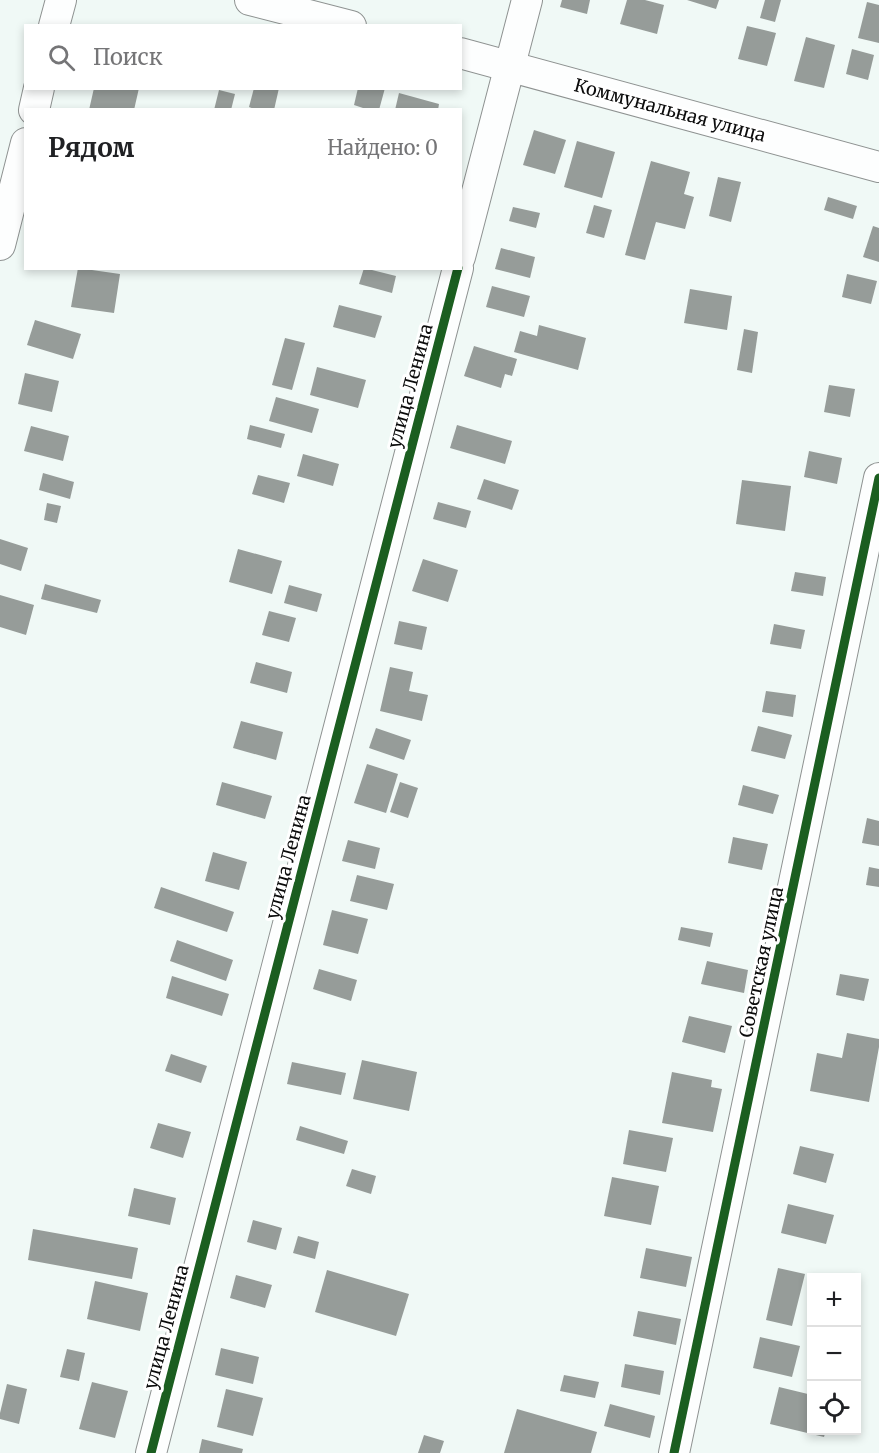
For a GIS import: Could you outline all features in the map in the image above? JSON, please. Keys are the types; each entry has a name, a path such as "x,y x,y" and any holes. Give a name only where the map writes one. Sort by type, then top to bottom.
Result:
{"street":[{"path":"55,24 61,0"},
{"path":"250,0 343,24"},
{"path":"462,249 527,0"},
{"name":"Коммунальная улица","path":"462,54 879,167"},
{"path":"34,108 39,90"},
{"path":"0,245 24,150"},
{"name":"улица Ленина","path":"151,1453 457,270"},
{"name":"Советская улица","path":"674,1453 879,477"}],"building":[{"path":"562,0 590,0 587,14 560,7"},
{"path":"627,0 645,0 664,5 657,34 620,24"},
{"path":"687,0 719,0 716,9"},
{"path":"765,0 781,0 775,22 760,18"},
{"path":"867,2 879,5 879,43 858,38"},
{"path":"747,26 776,33 767,66 738,59"},
{"path":"806,37 835,45 824,88 794,81"},
{"path":"852,49 874,55 868,80 846,74"},
{"path":"94,90 139,90 134,108 89,108"},
{"path":"219,90 235,94 232,108 214,108"},
{"path":"253,90 279,90 274,108 249,107"},
{"path":"358,90 384,90 380,108 363,108 354,105"},
{"path":"399,93 439,104 438,108 395,108"},
{"path":"534,130 566,140 555,174 523,165"},
{"path":"577,141 615,152 602,198 564,187"},
{"path":"651,161 690,172 684,194 694,197 685,229 656,222 645,260 625,255"},
{"path":"718,177 741,182 731,222 709,216"},
{"path":"828,197 857,206 853,219 824,210"},
{"path":"594,205 612,210 604,238 586,233"},
{"path":"513,207 540,213 536,228 509,221"},
{"path":"873,226 879,228 879,262 863,257"},
{"path":"501,248 535,257 530,278 495,269"},
{"path":"78,270 120,274 114,313 71,307"},
{"path":"363,270 396,276 392,293 359,284"},
{"path":"847,274 877,281 871,304 842,297"},
{"path":"492,286 530,296 524,317 486,307"},
{"path":"690,289 732,296 727,330 684,323"},
{"path":"339,305 382,316 375,338 333,327"},
{"path":"35,320 81,334 73,359 27,345"},
{"path":"539,325 586,338 578,370 514,352 520,331 537,336"},
{"path":"744,329 758,332 752,373 737,370"},
{"path":"285,338 305,343 292,390 272,385"},
{"path":"474,346 517,359 512,376 505,374 501,388 464,376"},
{"path":"317,367 366,380 358,408 310,395"},
{"path":"25,373 59,381 52,412 18,404"},
{"path":"829,385 855,389 850,417 824,412"},
{"path":"276,397 319,409 312,433 269,421"},
{"path":"250,425 285,434 281,448 247,439"},
{"path":"457,425 512,441 505,464 450,448"},
{"path":"31,426 69,436 63,461 24,451"},
{"path":"809,451 842,458 837,484 804,477"},
{"path":"303,454 339,464 333,486 297,476"},
{"path":"43,473 74,482 70,499 39,490"},
{"path":"258,475 290,483 284,503 252,494"},
{"path":"484,479 519,490 512,510 477,499"},
{"path":"742,480 791,486 785,531 736,524"},
{"path":"438,502 471,511 466,528 433,519"},
{"path":"47,503 61,506 57,523 44,520"},
{"path":"0,539 28,548 21,571 0,564"},
{"path":"238,549 282,561 272,594 229,582"},
{"path":"423,559 458,570 448,602 412,591"},
{"path":"795,572 826,577 823,596 791,591"},
{"path":"45,584 101,600 97,613 41,599"},
{"path":"289,585 322,594 317,612 284,603"},
{"path":"0,595 34,605 26,635 0,627"},
{"path":"269,611 296,618 289,642 262,635"},
{"path":"399,621 427,627 422,650 394,644"},
{"path":"774,624 805,630 801,649 770,644"},
{"path":"256,662 292,672 287,693 250,683"},
{"path":"390,667 413,672 409,691 428,695 422,721 380,711"},
{"path":"766,691 796,695 793,717 762,712"},
{"path":"241,721 283,732 276,760 233,748"},
{"path":"758,726 792,735 785,759 751,751"},
{"path":"376,728 411,740 404,760 369,748"},
{"path":"367,764 398,774 386,813 354,803"},
{"path":"222,782 272,796 265,819 216,805"},
{"path":"400,782 418,788 408,818 390,812"},
{"path":"743,785 779,795 773,814 738,805"},
{"path":"867,818 879,821 879,846 862,843"},
{"path":"733,837 768,844 762,870 728,863"},
{"path":"348,840 380,848 375,869 342,861"},
{"path":"213,852 247,862 239,890 205,881"},
{"path":"869,867 879,869 879,887 866,885"},
{"path":"357,875 394,884 387,910 350,901"},
{"path":"161,887 234,912 227,932 154,908"},
{"path":"332,910 368,919 358,954 323,945"},
{"path":"681,927 713,933 710,947 678,940"},
{"path":"177,940 233,960 226,981 170,961"},
{"path":"707,961 748,970 744,993 701,984"},
{"path":"319,969 357,980 351,1001 313,989"},
{"path":"840,974 869,979 864,1001 836,995"},
{"path":"172,976 229,994 222,1016 166,998"},
{"path":"689,1016 732,1026 725,1053 682,1042"},
{"path":"847,1033 879,1039 869,1102 810,1091 817,1053 842,1058"},
{"path":"171,1054 207,1066 201,1083 165,1071"},
{"path":"362,1060 417,1072 409,1111 353,1099"},
{"path":"292,1062 346,1073 341,1095 287,1084"},
{"path":"672,1072 712,1080 711,1087 722,1089 713,1132 662,1123"},
{"path":"158,1123 191,1132 183,1158 150,1148"},
{"path":"300,1126 348,1141 344,1154 296,1140"},
{"path":"629,1130 673,1138 666,1172 623,1164"},
{"path":"800,1146 834,1154 826,1183 793,1174"},
{"path":"352,1169 376,1176 371,1194 346,1186"},
{"path":"612,1177 659,1186 651,1225 604,1216"},
{"path":"134,1188 176,1198 170,1225 128,1216"},
{"path":"788,1204 834,1215 826,1244 781,1233"},
{"path":"253,1220 282,1228 276,1250 247,1242"},
{"path":"33,1229 138,1248 132,1279 28,1260"},
{"path":"298,1236 319,1242 315,1259 293,1253"},
{"path":"646,1248 692,1257 686,1287 640,1278"},
{"path":"778,1268 805,1274 792,1326 766,1320"},
{"path":"327,1270 409,1294 396,1336 315,1312"},
{"path":"236,1275 272,1285 265,1308 230,1298"},
{"path":"95,1281 148,1293 140,1331 87,1319"},
{"path":"638,1311 681,1319 676,1345 633,1336"},
{"path":"760,1337 800,1346 792,1377 753,1368"},
{"path":"221,1348 259,1357 253,1384 215,1375"},
{"path":"67,1349 85,1353 79,1381 60,1377"},
{"path":"625,1364 664,1371 660,1395 621,1387"},
{"path":"564,1375 599,1382 595,1398 560,1391"},
{"path":"92,1382 128,1391 115,1438 79,1429"},
{"path":"7,1384 27,1389 19,1424 0,1419"},
{"path":"779,1387 807,1394 807,1433 770,1424"},
{"path":"226,1389 263,1398 253,1436 217,1427"},
{"path":"610,1404 655,1416 650,1438 604,1426"},
{"path":"517,1409 597,1432 591,1453 504,1453"},
{"path":"424,1435 444,1441 440,1453 418,1453"},
{"path":"202,1439 243,1449 242,1453 199,1453"}],"cycle path":[{"path":"151,1453 457,270"},
{"path":"674,1453 879,478"}]}
